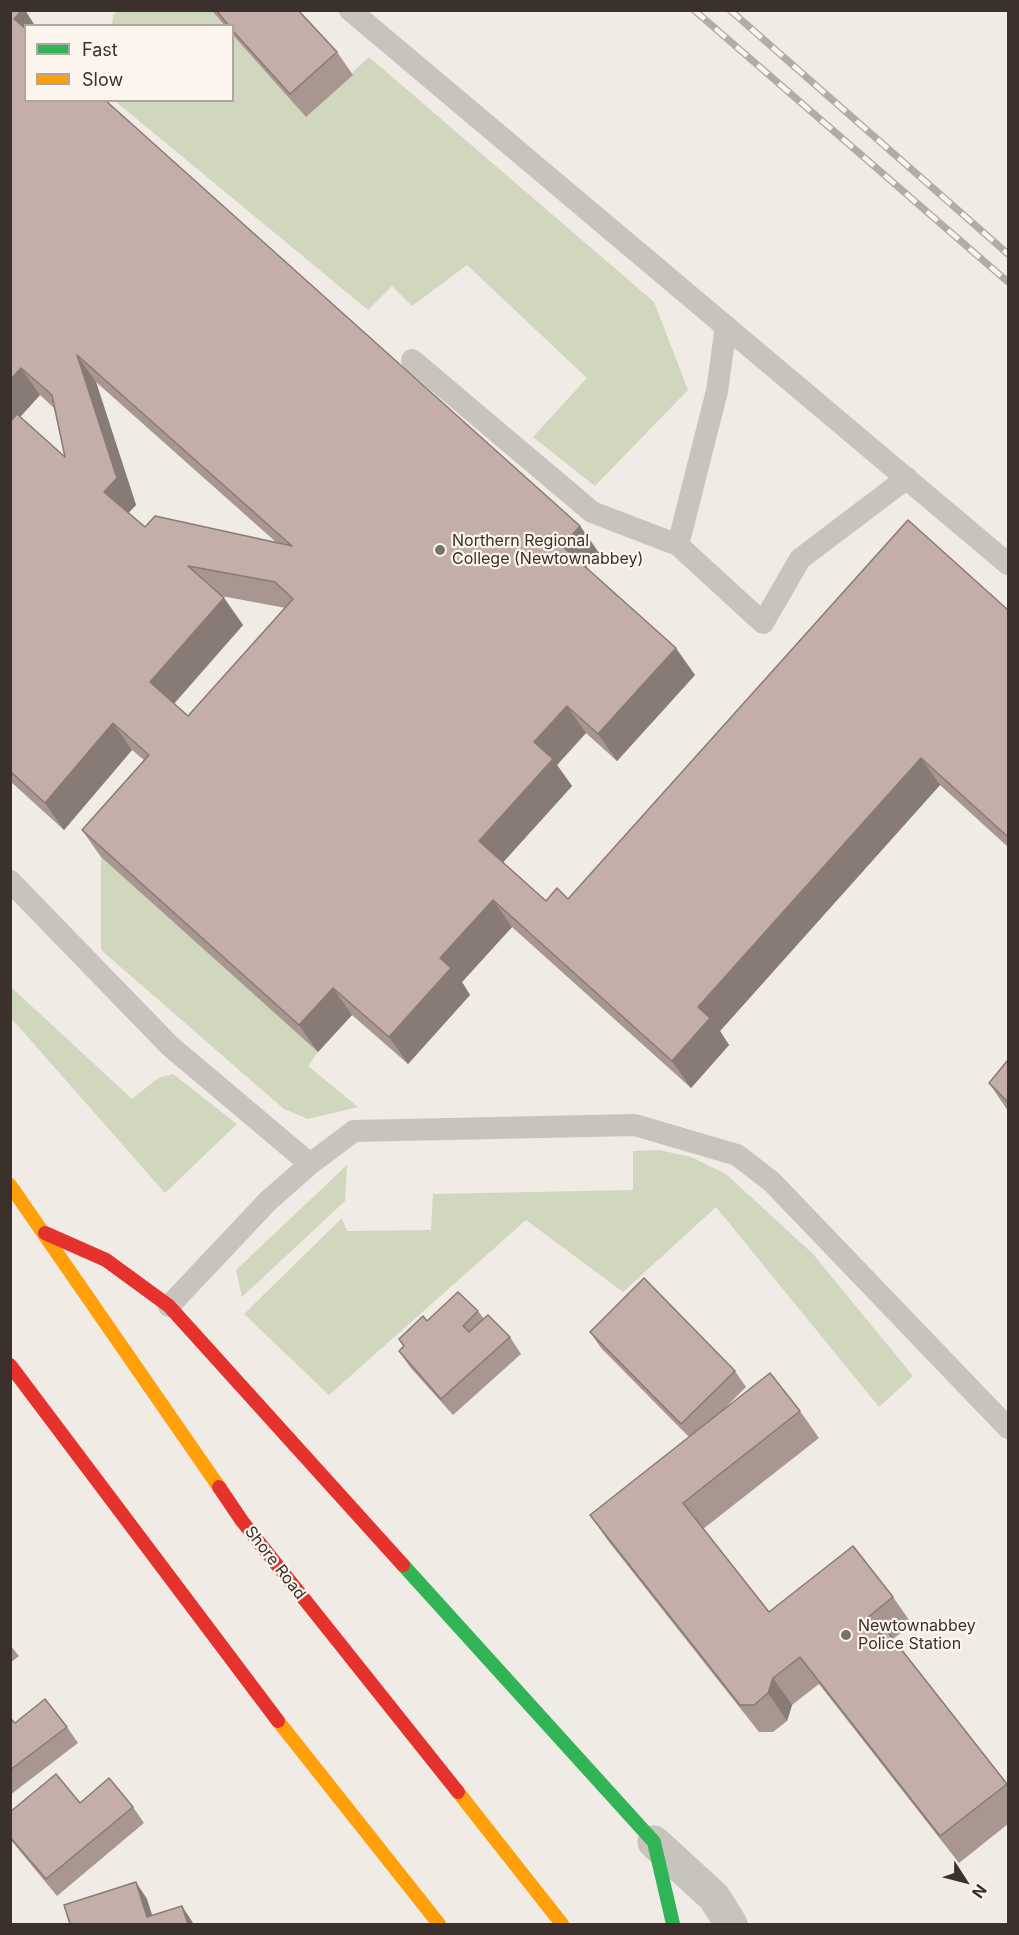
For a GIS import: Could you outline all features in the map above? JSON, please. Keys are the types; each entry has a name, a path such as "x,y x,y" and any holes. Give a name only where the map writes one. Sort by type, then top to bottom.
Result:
{"main road":[{"name":"Shore Road","path":"10,1185 242,1521 562,1924"},
{"path":"45,1233 106,1260 169,1306 654,1842 673,1924"},
{"path":"10,1365 267,1708 440,1924"}],"street":[{"path":"654,1842 714,1897 731,1924"}],"lane":[{"path":"350,10 1008,564"},
{"path":"678,545 717,391 726,326"},
{"path":"412,360 592,512 678,545 763,623 800,559 908,478"},
{"path":"10,881 170,1046 310,1164"},
{"path":"169,1306 268,1201 310,1164 354,1131 635,1125 737,1155 772,1182 1008,1428"}],"green space":[{"path":"118,11 211,11 223,24 112,24 113,15"},
{"path":"234,36 306,116 369,57 654,302 688,390 595,486 533,437 587,378 467,265 412,306 392,286 368,310 116,102 234,102"},
{"path":"101,857 318,1052 308,1066 358,1107 308,1119 284,1109 101,950"},
{"path":"11,987 132,1099 158,1078 173,1074 237,1124 165,1193 11,1018"},
{"path":"659,1150 691,1157 726,1174 813,1254 913,1376 879,1407 716,1207 623,1292 526,1220 329,1395 244,1314 342,1218 347,1231 431,1230 433,1194 633,1190 633,1151"},
{"path":"347,1165 345,1201 242,1297 236,1270"}],"building":[{"name":"Northern Regional College (Newtownabbey)","path":"10,10 22,10 14,19 24,27 24,102 107,102 580,526 562,546 676,648 598,734 567,706 534,742 553,759 479,841 546,901 557,888 568,899 908,520 1008,610 1008,837 921,758 698,1007 710,1018 672,1061 493,900 440,958 451,968 389,1037 333,988 299,1025 82,830 149,755 113,723 45,803 10,771 10,422 17,414 65,457 52,395 21,368 10,380","holes":["77,355 292,546 155,516 145,527 104,492 117,478","188,566 275,582 293,599 188,716 150,682 224,598"]},
{"path":"216,10 298,10 337,52 290,94 234,32 234,24 227,24"},
{"path":"1008,1060 1008,1102 989,1083"},
{"path":"644,1278 735,1371 681,1424 590,1332"},
{"path":"458,1292 478,1311 463,1326 469,1332 488,1315 510,1337 441,1399 399,1351 404,1346 399,1339 423,1316 427,1321"},
{"name":"Newtownabbey Police Station","path":"770,1373 800,1411 683,1503 769,1612 853,1546 893,1597 867,1618 880,1635 886,1630 1007,1784 940,1836 800,1657 773,1678 768,1693 754,1705 740,1705 590,1515"},
{"path":"45,1699 67,1727 10,1770 10,1718 15,1723"},
{"path":"56,1774 80,1803 109,1778 133,1807 46,1879 10,1837 10,1812"},
{"path":"136,1882 147,1917 182,1906 188,1924 70,1924 64,1905"}],"railway":[{"path":"694,10 1008,282"},
{"path":"730,10 1008,254"}],"traffic: fast":[{"path":"403,1565 654,1842 673,1924"}],"traffic: slow":[{"path":"10,1185 219,1487"},
{"path":"278,1721 439,1924"},
{"path":"458,1792 562,1924"}],"traffic: jam":[{"path":"45,1233 106,1260 169,1306 403,1565"},
{"path":"10,1365 278,1721"},
{"path":"219,1487 242,1521 458,1792"}],"place":[{"name":"Northern Regional College (Newtownabbey)","path":"440,550"},
{"name":"Newtownabbey Police Station","path":"846,1635"}]}
